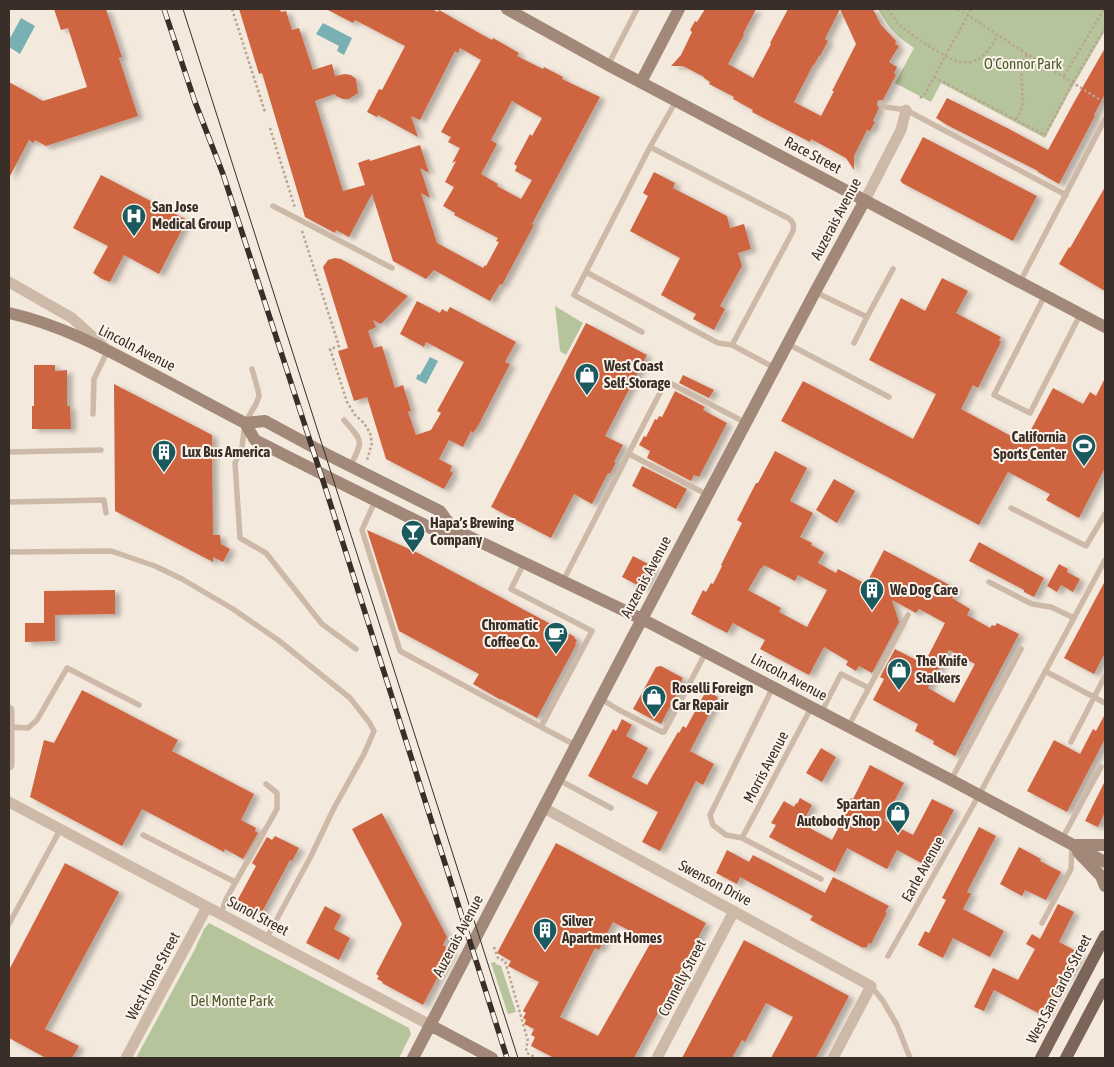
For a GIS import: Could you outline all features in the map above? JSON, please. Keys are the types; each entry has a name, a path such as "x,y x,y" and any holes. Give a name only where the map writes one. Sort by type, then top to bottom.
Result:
{"main road":[{"name":"Race Street","path":"507,9 608,65 1105,327"},
{"path":"641,82 679,9"},
{"name":"Auzerais Avenue","path":"413,1058 642,619 865,200"},
{"name":"Lincoln Avenue","path":"9,313 54,326 108,350 246,423 256,440 433,529 453,529 642,619 1105,862"},
{"name":"Lincoln Avenue","path":"246,423 265,421 440,511 453,529"},
{"path":"1067,842 1105,846"},
{"path":"1067,842 1101,876 1105,886"},
{"name":"West San Carlos Street","path":"1041,1058 1105,936"},
{"path":"1066,1058 1105,984"},
{"name":"Sunol Street","path":"430,1025 492,1058"}],"street":[{"name":"Auzerais Avenue","path":"865,200 901,130 906,110"},
{"path":"9,282 72,318 108,350"},
{"path":"9,710 9,765"},
{"name":"Sunol Street","path":"9,802 430,1025"},
{"name":"Swenson Drive","path":"544,808 871,986"},
{"name":"West Home Street","path":"126,1058 207,907"},
{"name":"Connelly Street","path":"657,1058 734,911"},
{"path":"833,1058 871,986"}],"lane":[{"path":"608,65 637,9"},
{"path":"642,332 574,295 650,147 676,101"},
{"path":"881,104 886,107 906,110 1066,195"},
{"path":"1020,282 1105,118"},
{"path":"650,147 792,220 794,224 793,231 732,345"},
{"path":"273,206 392,268"},
{"path":"854,343 893,269"},
{"path":"586,272 718,343 732,345 775,368"},
{"path":"815,292 867,317"},
{"path":"1045,295 994,395 1030,413 1081,314"},
{"path":"788,344 889,397"},
{"path":"93,414 94,379 108,350"},
{"path":"252,369 259,396 246,423 242,447 235,463 240,538 266,553 322,624 356,649"},
{"path":"563,581 666,381 746,423"},
{"path":"344,420 358,437 360,444 350,466"},
{"path":"9,452 101,450"},
{"path":"629,454 708,495"},
{"path":"9,502 104,500 106,513"},
{"path":"375,500 362,530 400,651 576,746"},
{"path":"1011,508 1086,546 1105,514"},
{"path":"9,552 111,551 155,566 182,579 233,609 278,640 350,698 369,722 374,731 364,754 266,939"},
{"name":"Earle Avenue","path":"888,956 979,795 1105,560"},
{"path":"524,563 512,589 592,631 541,727"},
{"path":"989,582 1032,604 1052,606 1074,618"},
{"path":"848,727 908,615"},
{"path":"951,780 1021,649"},
{"path":"601,699 630,716 664,732 706,652"},
{"path":"9,727 28,728 37,720 67,668 139,705"},
{"path":"1045,671 1105,703"},
{"name":"Morris Avenue","path":"742,838 816,710 841,674 869,688"},
{"path":"1071,742 1105,676"},
{"path":"773,687 710,815 713,825 726,835 742,838 821,879"},
{"path":"1042,923 1071,869 1067,842 1101,767"},
{"path":"559,780 611,808"},
{"path":"221,914 235,882 277,809 277,793 266,784"},
{"path":"9,924 60,830"},
{"path":"143,835 235,882"},
{"path":"871,986 883,1001 892,1017 910,1058"}],"path":[{"path":"232,9 265,112"},
{"path":"888,9 900,25 928,45 961,62 970,62 980,58 998,35"},
{"path":"958,9 1105,103"},
{"path":"920,98 924,95 971,9"},
{"path":"1064,76 1105,9"},
{"path":"934,77 1045,135 1105,28"},
{"path":"1016,120 1023,106 1020,70 1027,54"},
{"path":"270,128 296,210"},
{"path":"300,227 339,346 330,349 347,402 370,433 372,444 367,460"},
{"path":"494,947 498,958 505,961 528,1041 526,1048 528,1053 536,1058"}],"green space":[{"name":"O'Connor Park","path":"878,9 1105,9 1105,31 1045,138 941,83 931,102 895,83 914,48 890,28"},
{"path":"555,306 583,323 566,355 560,351"},
{"name":"Del Monte Park","path":"209,923 409,1028 411,1034 399,1058 136,1058 204,929"},
{"path":"495,962 501,966 516,1012 508,1014 491,963"}],"water":[{"path":"21,18 35,26 20,54 9,47 9,40"},
{"path":"323,23 352,38 344,55 337,51 339,46 316,34"},
{"path":"430,357 438,361 426,384 416,379"}],"building":[{"path":"54,9 106,9 122,57 119,58 138,116 46,146 35,140 33,143 29,140 9,178 9,82 43,101 87,87 68,28 61,30"},
{"path":"239,9 280,9 281,12 286,11 292,30 299,28 313,70 332,64 335,76 345,74 351,75 356,79 358,93 349,99 343,99 334,94 315,101 343,191 365,185 358,163 420,145 429,173 420,168 430,198 421,193 437,243 483,268 486,266 499,242 496,241 498,238 454,215 455,213 443,206 454,187 445,182 456,161 452,163 460,148 448,142 451,137 441,132 481,60 460,48 458,53 455,51 420,120 411,116 418,137 378,115 377,117 367,112 379,89 382,90 405,46 355,20 353,23 326,9 431,9 438,12 439,10 519,53 517,56 543,69 544,67 563,77 562,79 600,97 532,224 534,225 502,285 500,284 490,301 434,270 426,279 393,261 372,194 349,237 336,230 335,233 305,217 262,73 259,74","holes":["512,101 542,118 532,136 530,134 514,164 517,166 515,171 532,180 521,199 497,186 498,184 481,174 497,144 491,140"]},
{"path":"705,9 756,9 728,64 753,78 788,9 840,9 873,9 881,25 896,41 895,44 899,46 889,62 897,67 894,73 896,75 883,100 877,102 879,108 873,121 875,122 870,131 867,130 854,156 854,170 846,158 811,139 810,142 752,112 753,110 733,99 734,97 709,84 710,82 704,77 683,66 671,66 681,55 692,32 690,30 695,21 697,22","holes":["840,9 856,44 821,116 794,102 828,41 825,39"]},
{"path":"1105,48 1105,94 1059,184 1038,171 936,118 947,98 1048,150"},
{"path":"923,137 1037,196 1013,241 900,181"},
{"path":"654,172 675,183 673,188 727,216 730,228 744,224 751,249 738,253 742,266 720,306 725,309 714,330 693,319 696,314 661,295 680,258 630,231 648,196 643,193"},
{"name":"San Jose Medical Group","path":"101,175 187,220 159,274 124,255 110,282 93,273 108,246 73,228"},
{"path":"1105,187 1105,291 1059,264"},
{"path":"341,259 408,296 381,324 373,320 376,327 368,331 374,348 382,346 395,388 403,385 411,411 408,412 416,435 431,430 441,413 437,411 464,362 426,342 424,347 400,334 417,301 440,313 442,309 447,312 450,307 516,342 505,362 510,364 478,426 473,433 471,431 463,447 449,440 439,459 452,466 450,471 453,473 444,489 386,459 367,397 354,401 338,351 348,348 323,267 328,260"},
{"path":"942,278 968,291 956,313 1001,337 999,340 1001,342 978,388 973,385 961,409 1024,443 1053,388 1083,404 1090,392 1096,396 1105,378 1105,468 1079,518 1046,500 1050,494 1008,472 979,525 781,421 803,381 913,439 936,394 869,360 901,298 925,311"},
{"name":"West Coast Self-Storage","path":"586,323 647,355 605,436 623,445 610,474 608,473 592,504 574,494 551,538 491,507"},
{"path":"34,365 55,365 55,371 67,370 67,406 70,406 71,429 32,429"},
{"path":"683,375 714,390 709,398 679,383"},
{"name":"Lux Bus America","path":"114,384 212,435 213,535 220,535 221,544 230,549 223,562 213,557 213,562 115,511"},
{"path":"675,391 705,407 703,410 727,423 699,477 694,475 691,481 647,458 650,451 639,445 644,436 646,437 655,419 657,420 659,416 662,417"},
{"path":"775,451 807,468 790,501 813,513 800,537 824,552 818,563 836,573 838,569 866,584 884,550 957,589 952,598 970,609 967,615 990,628 997,623 1019,634 955,756 933,744 934,741 915,731 918,724 873,700 884,679 880,677 895,649 924,664 945,623 919,609 916,613 892,600 899,622 872,673 859,666 856,671 846,665 848,661 824,647 809,675 760,649 765,640 733,623 727,633 691,614 703,590 706,592 711,583 713,584 742,523 737,520 756,483 758,483","holes":["764,565 795,581 798,575 827,590 807,627 779,612 781,608 748,590","949,650 975,664 954,703 928,688"]},
{"path":"642,466 687,489 676,509 632,486"},
{"path":"834,479 855,491 837,523 816,510"},
{"path":"367,530 418,553 575,637 577,640 576,645 537,718 473,684 479,674 399,631"},
{"path":"979,542 1044,578 1034,597 969,561"},
{"path":"633,556 654,567 643,588 622,577"},
{"path":"1059,564 1068,569 1067,572 1080,579 1073,592 1061,585 1057,592 1047,586"},
{"path":"1105,581 1105,653 1094,674 1064,658"},
{"path":"115,590 115,614 55,615 55,641 25,642 25,623 44,623 44,591"},
{"path":"661,666 683,678 679,685 681,686 661,724 633,709 656,667"},
{"path":"82,690 178,740 172,751 254,794 241,820 256,828 255,831 258,833 243,859 225,849 224,852 142,809 122,846 30,797 44,740 54,743"},
{"path":"706,691 718,697 690,751 714,764 703,785 696,781 660,851 642,842 658,812 588,776 613,729 616,731 622,719 632,725 626,736 648,748 632,777 647,785 678,732 683,726 686,728"},
{"path":"1105,714 1105,739 1067,812 1027,791 1054,740 1080,754 1093,729 1096,731"},
{"path":"821,748 836,757 822,782 806,773"},
{"path":"870,765 904,783 884,820 913,835 932,799 954,810 925,865 897,850 887,869 847,848 835,872 769,837 776,825 771,823 784,801 794,807 800,798 812,805 802,824 832,840 847,811 845,810 851,798 853,799"},
{"path":"1105,781 1105,812 1098,827 1085,821"},
{"path":"382,813 447,937 443,945 452,950 423,1005 377,979 379,976 376,974 402,924 352,829"},
{"path":"979,827 996,836 967,892 971,894 963,909 1004,931 990,957 953,938 943,958 918,945 925,931 929,933 946,900 942,898"},
{"path":"275,836 299,848 292,861 290,860 261,914 237,901 256,866 252,863 267,837 272,840"},
{"name":"Silver Apartment Homes","path":"556,843 706,923 634,1058 554,1058 531,1046 535,1037 531,1035 534,1029 524,1024 526,1020 523,1018 526,1013 523,1011 539,982 508,966 511,961 497,953","holes":["613,922 651,942 598,1036 560,1017 595,948 599,950"]},
{"path":"1019,847 1061,872 1046,900 1025,890 1022,896 1000,884"},
{"path":"727,850 749,862 753,855 825,893 833,877 889,906 871,944 869,943 866,948 863,948 810,920 813,916 740,877 737,884 716,873"},
{"path":"65,863 119,892 45,1029 79,1046 72,1058 46,1058 9,1038 9,970"},
{"path":"1058,904 1074,912 1059,942 1080,953 1067,977 1065,976 1044,1016 994,990 984,1011 974,1007 993,968 1018,980 1035,949 1026,944 1032,934 1040,939"},
{"path":"325,906 341,915 334,929 350,938 339,960 306,943"},
{"path":"744,940 849,996 816,1058 771,1058 793,1017 766,1003 745,1042 742,1040 732,1058 682,1058"}],"tram line":[{"path":"183,9 518,1058"}],"railway":[{"path":"164,9 195,102 223,174 507,1058"}],"place":[{"name":"San Jose Medical Group","path":"134,237"},
{"name":"West Coast Self-Storage","path":"587,396"},
{"name":"California Sports Center","path":"1084,467"},
{"name":"Lux Bus America","path":"164,473"},
{"name":"Hapa’s Brewing Company","path":"413,553"},
{"name":"We Dog Care","path":"872,611"},
{"name":"Chromatic Coffee Co.","path":"556,655"},
{"name":"The Knife Stalkers","path":"899,691"},
{"name":"Roselli Foreign Car Repair","path":"654,718"},
{"name":"Spartan Autobody Shop","path":"898,834"},
{"name":"Silver Apartment Homes","path":"545,951"}]}
